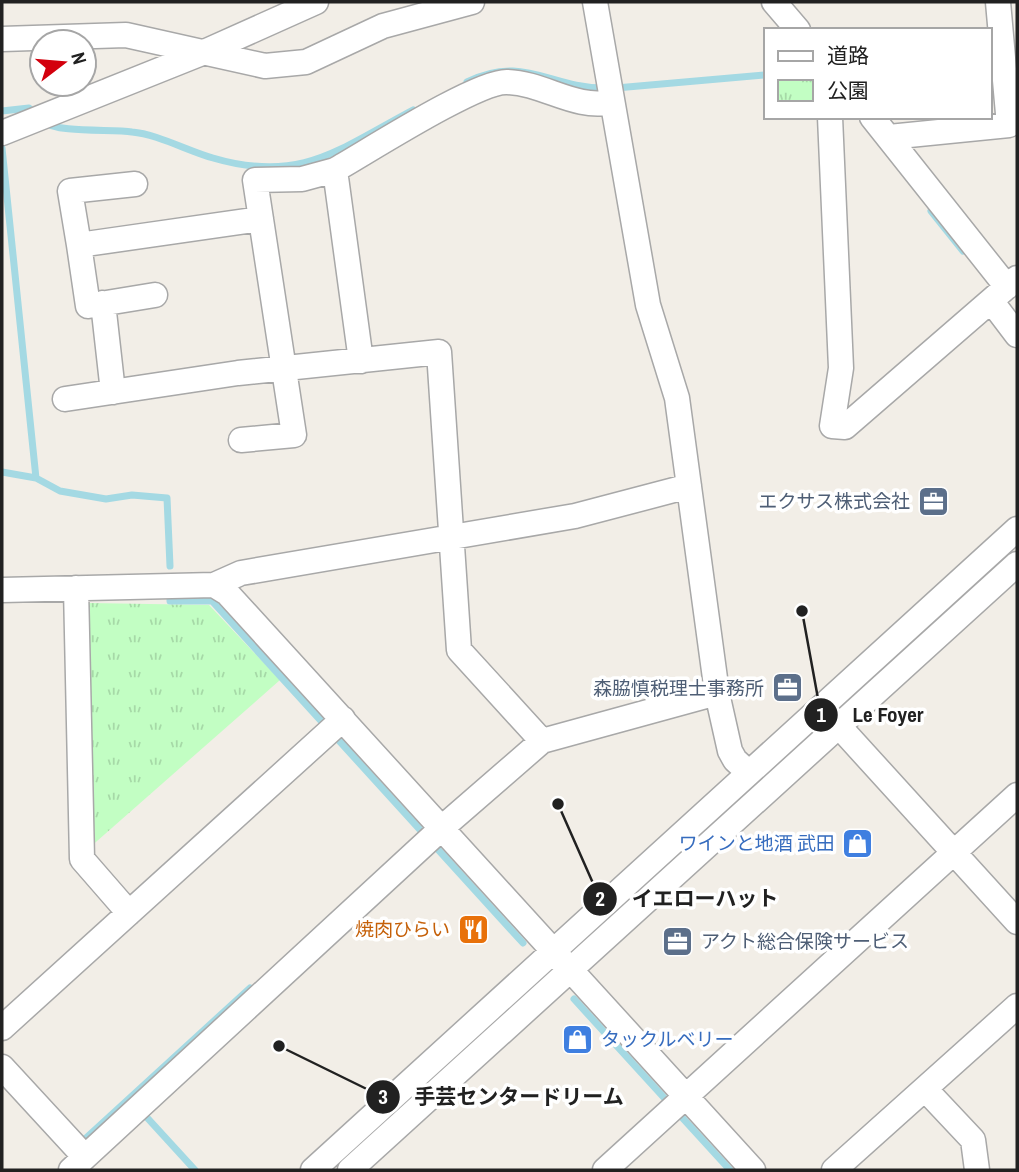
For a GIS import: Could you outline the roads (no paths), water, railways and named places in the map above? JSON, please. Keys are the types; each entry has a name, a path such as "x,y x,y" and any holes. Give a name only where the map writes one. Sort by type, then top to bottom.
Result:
{"street":[{"path":"2,132 202,53 316,2"},
{"path":"2,39 126,35 265,66 306,62 383,26 472,2"},
{"path":"595,2 606,98 648,305 677,398 717,693 730,751 748,772"},
{"path":"774,2 796,28"},
{"path":"889,137 1009,125 998,2"},
{"path":"240,440 294,435 255,180 302,179 335,170 458,100 503,82 521,83 586,104 606,98"},
{"path":"830,119 841,368 832,426 845,427 1003,291"},
{"path":"874,119 1003,291 1017,335"},
{"path":"335,170 361,361"},
{"path":"135,184 70,191 88,306 155,295"},
{"path":"79,245 261,219"},
{"path":"103,303 113,392"},
{"path":"65,399 283,369 439,352 459,650 542,741"},
{"path":"2,590 214,585 241,573 450,535 575,516 689,486"},
{"path":"313,1170 1017,529"},
{"path":"350,1170 1017,564"},
{"path":"214,585 227,593 334,726 434,836 572,969 678,1103 753,1170"},
{"path":"76,588 82,859 129,913"},
{"path":"2,1066 78,1164 434,836 542,741 717,693"},
{"path":"821,707 953,855 1017,922"},
{"path":"2,1028 334,726"},
{"path":"605,1170 1017,796"},
{"path":"834,1170 1017,1006"},
{"path":"925,1088 973,1140 976,1170"}],"waterway":[{"path":"467,82 504,71 536,74 585,87 604,88"},
{"path":"616,88 764,75"},
{"path":"2,111 29,108 35,114"},
{"path":"44,122 60,128 142,133 213,158 244,165 271,167 295,165 318,158 413,110"},
{"path":"2,148 36,478"},
{"path":"931,211 963,251"},
{"path":"2,472 36,478 60,491 106,499 132,495 167,498 170,566"},
{"path":"170,599 212,601 523,943"},
{"path":"86,1138 250,988"},
{"path":"574,999 730,1170"},
{"path":"141,1111 195,1170"}],"place":[{"name":"エクサス株式会社","path":"933,501"},
{"name":"Le Foyer","path":"802,611"},
{"name":"森脇慎税理士事務所","path":"787,688"},
{"name":"イエローハット","path":"558,804"},
{"name":"ワインと地酒 武田","path":"858,843"},
{"name":"焼肉ひらい","path":"473,929"},
{"name":"アクト総合保険サービス","path":"678,941"},
{"name":"タックルベリー","path":"578,1039"},
{"name":"手芸センタードリーム","path":"279,1046"}]}
